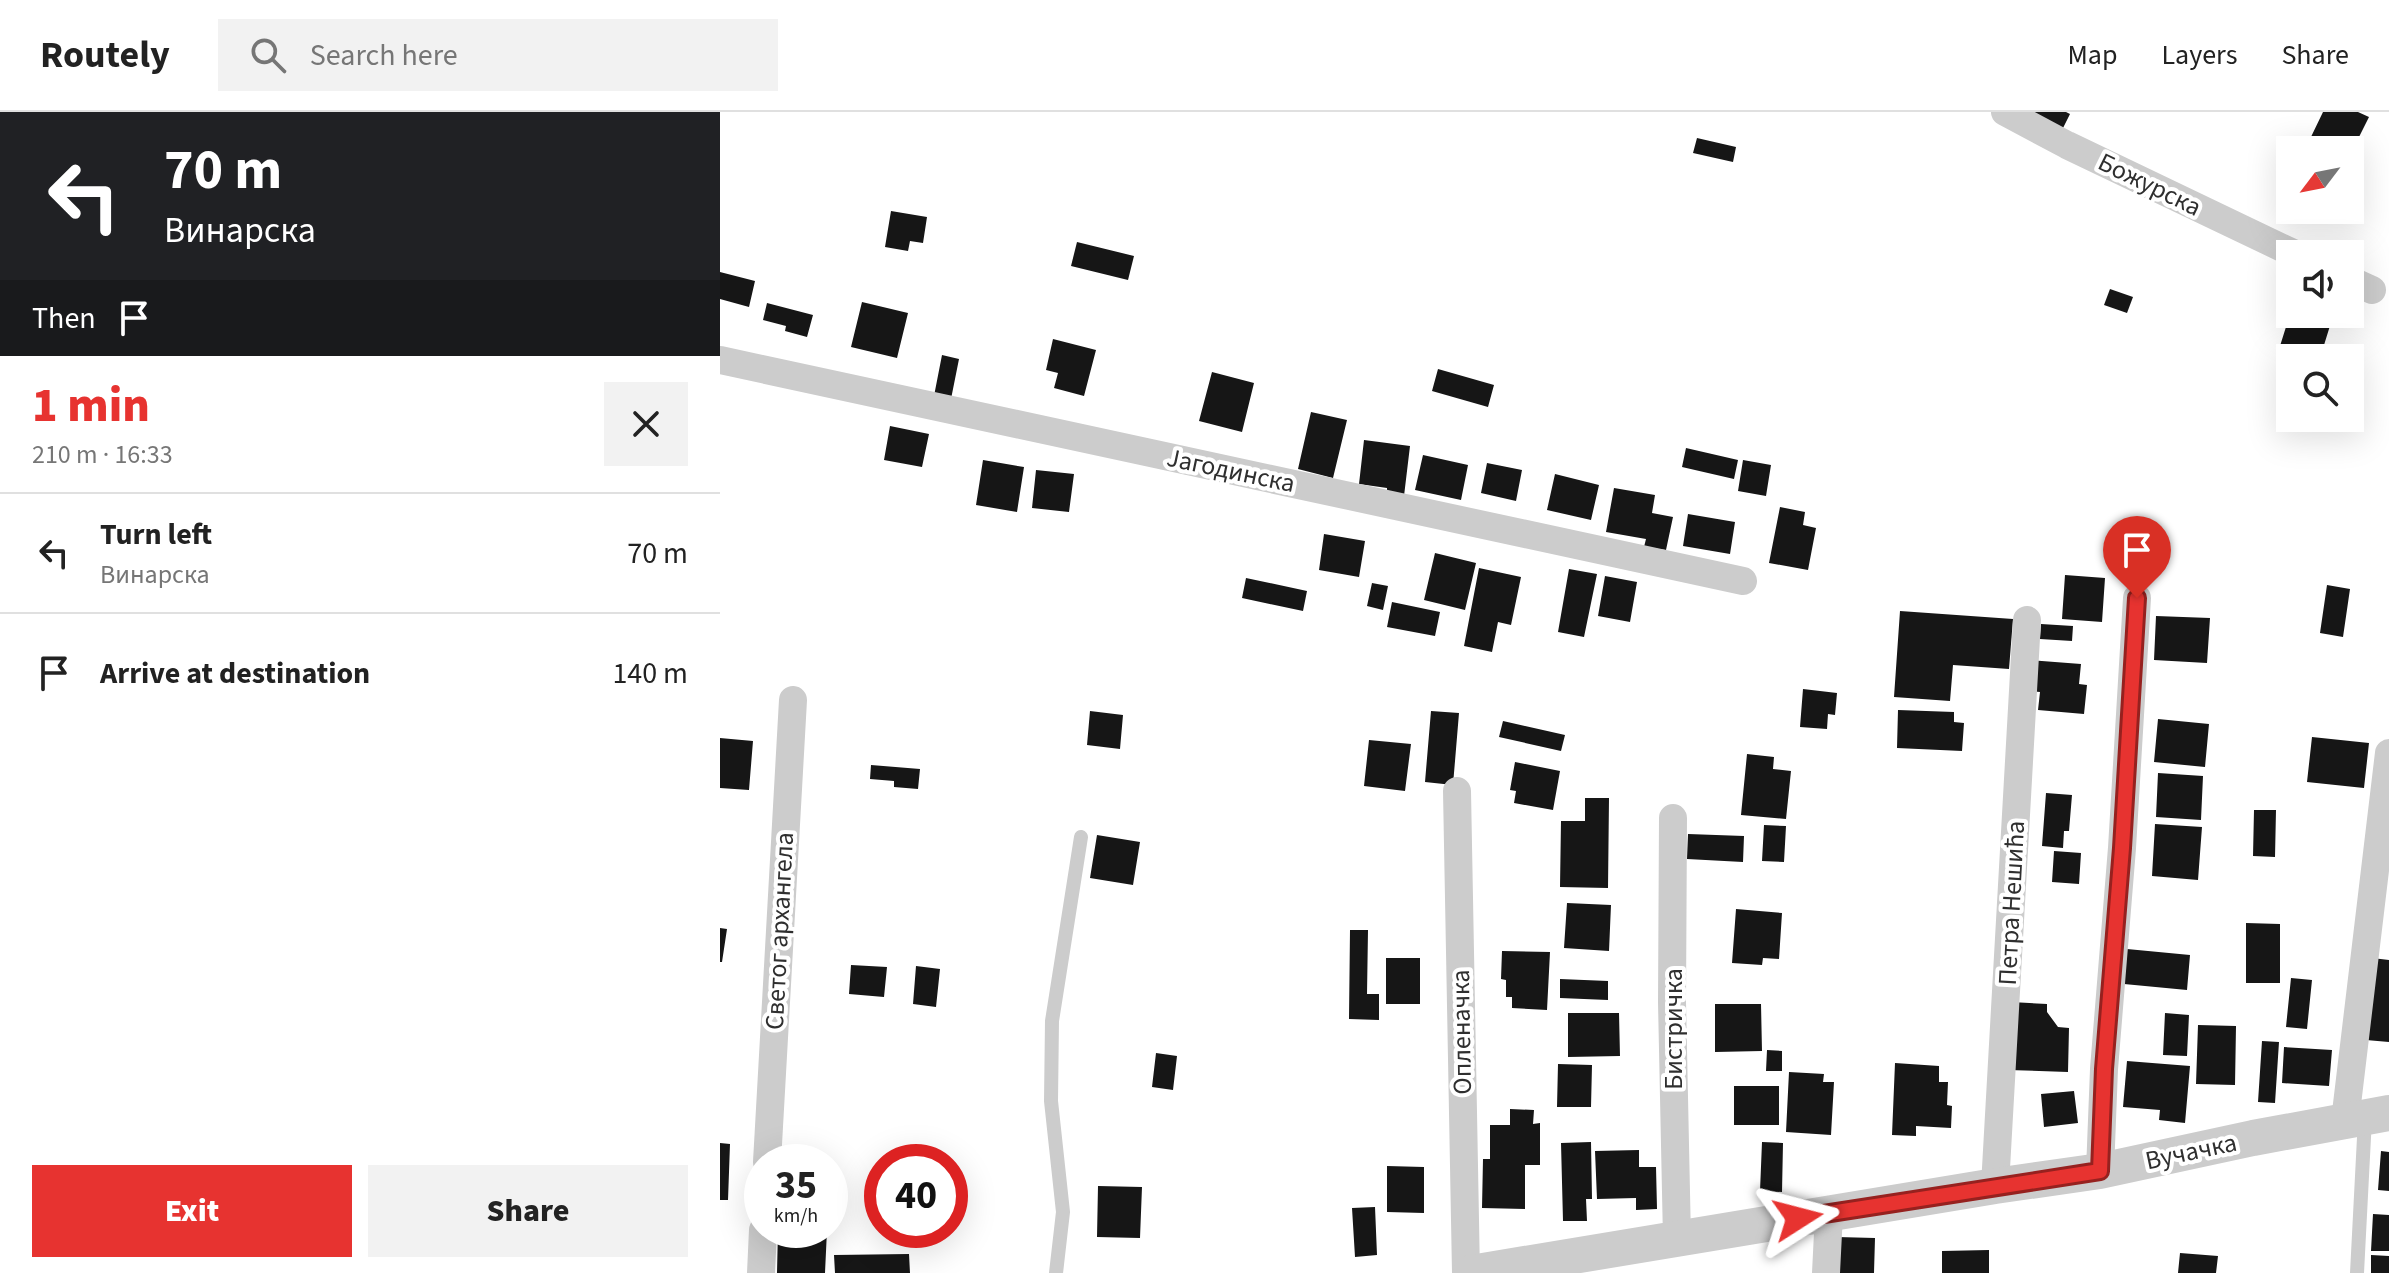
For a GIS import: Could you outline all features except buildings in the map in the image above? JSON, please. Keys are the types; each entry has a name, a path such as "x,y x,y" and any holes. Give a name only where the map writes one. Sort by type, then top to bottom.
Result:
{"street":[{"name":"Божурска","path":"2005,112 2276,245"},
{"name":"Јагодинска","path":"720,360 1743,581"},
{"path":"2100,1171 2104,1069 2122,848 2137,598"},
{"name":"Петра Нешића","path":"1995,1186 2027,620"},
{"name":"Светог архангела","path":"768,1144 793,700"},
{"path":"2367,1117 2389,753"},
{"name":"Опленачка","path":"1457,791 1469,1273"},
{"name":"Бистричка","path":"1673,818 1672,1002 1677,1239"},
{"name":"Вучачка","path":"1469,1273 2100,1171 2367,1117"},
{"path":"1826,1273 1829,1213"},
{"path":"761,1273 762,1248"}],"lane":[{"path":"1056,1273 1063,1212 1051,1101 1052,1021 1081,837"},
{"path":"2357,1273 2367,1117"}],"route":[{"path":"1798,1218 2100,1171 2104,1069 2122,848 2137,598"}]}
